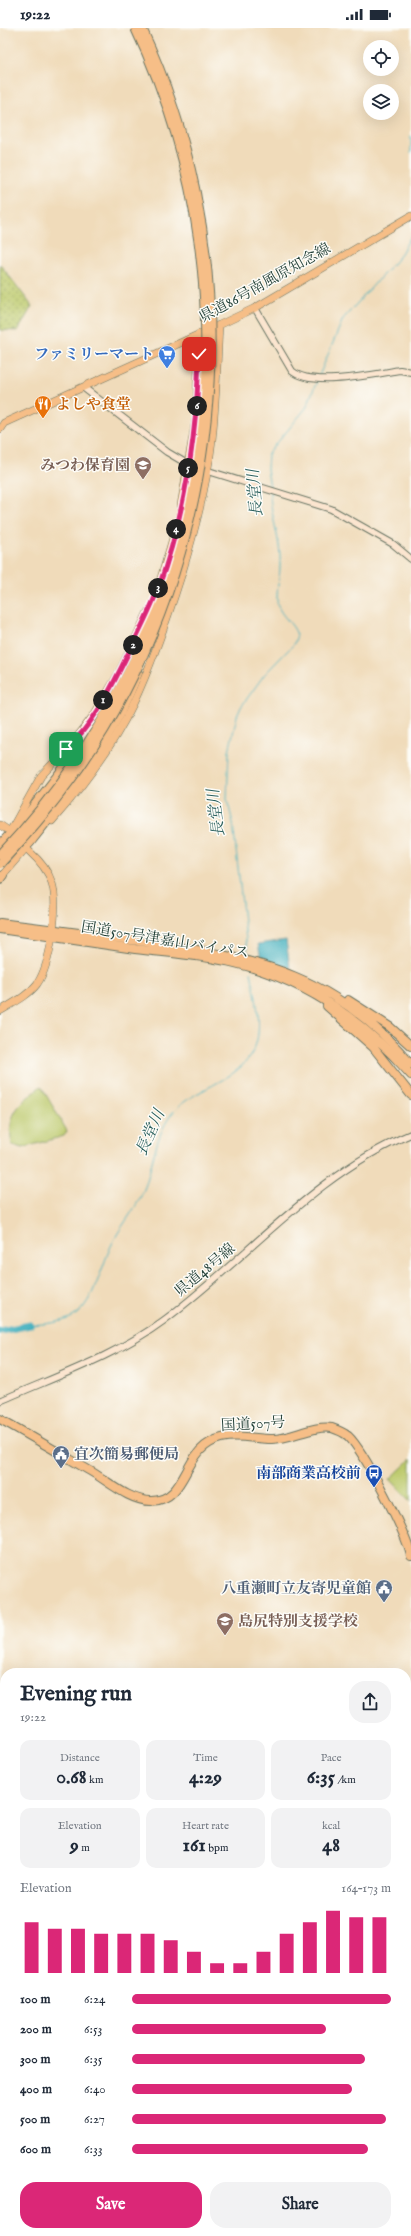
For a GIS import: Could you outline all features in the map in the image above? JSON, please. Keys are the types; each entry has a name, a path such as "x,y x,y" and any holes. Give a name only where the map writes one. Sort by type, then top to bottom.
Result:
{"highway":[{"path":"29,847 110,733 131,690 142,652 164,588 190,489 202,412 205,365 205,326 200,260 187,181 169,115 135,28"},
{"path":"0,864 44,815 84,761 112,716 170,590 197,490 208,412 212,326 207,259 194,179 176,113 142,28"},
{"path":"0,844 34,806 84,742 142,652"},
{"path":"0,854 39,811 79,758 142,652"},
{"name":"国道507号津嘉山バイパス","path":"0,923 51,933 196,953 247,966 293,982 328,1001 355,1020 382,1043 411,1075"},
{"name":"国道507号津嘉山バイパス","path":"0,929 51,933"},
{"path":"293,982 323,1003 350,1025 389,1065 411,1094"},
{"name":"国道507号津嘉山バイパス","path":"293,982 313,985 344,1003 372,1025 411,1064"},
{"path":"313,985 319,985 336,993 372,1015 390,1027 411,1046"},
{"name":"国道507号","path":"0,1419 123,1490 148,1501 163,1499 174,1491 193,1458 204,1446 214,1440 235,1436 278,1439 319,1428 338,1430 349,1437 363,1456 401,1530 411,1556"}],"main road":[{"name":"県道86号南風原知念線","path":"1,425 84,388 163,349 255,308 411,216"},
{"path":"1,877 70,799 107,748 133,705 150,666 190,546 208,471 214,413 219,325"},
{"path":"0,844 15,823 37,782 83,731 119,673 158,590 176,527 189,465 198,397 199,334"},
{"path":"0,1011 21,998 36,985 45,968 51,933 54,902 52,884 46,871 29,847"}],"street":[{"path":"255,308 292,371 297,376 308,380 322,380 400,370 411,372"},
{"path":"84,388 167,452 189,465 331,509 393,544 411,559"},
{"name":"県道48号線","path":"0,1401 120,1348 144,1334 208,1286 314,1193 366,1157 411,1134"}],"green space":[{"path":"0,264 32,306 18,331 0,330"},
{"path":"41,1086 67,1131 64,1136 22,1148 12,1145 12,1118 20,1105"},
{"path":"411,1459 411,1501 390,1479"}],"water":[{"path":"286,940 290,968 261,958 258,944"}],"waterway":[{"name":"長堂川","path":"411,136 411,153"},
{"name":"長堂川","path":"319,376 343,319 399,257 411,236"},
{"name":"長堂川","path":"270,487 267,469 268,454 306,408 317,381"},
{"name":"長堂川","path":"248,957 233,823 227,799 229,751 237,716 241,707 264,675 294,644 297,635 293,627 282,613 277,601 280,557 270,492"},
{"name":"長堂川","path":"30,1325 53,1323 64,1320 74,1316 81,1310 93,1292 113,1242 143,1192 161,1132 170,1116 179,1106 190,1098 238,1070 254,1049 258,1031 258,1011 251,972"},
{"name":"長堂川","path":"0,1331 30,1325"}],"place":[{"name":"ファミリーマート","path":"167,369"},
{"name":"よしや食堂","path":"43,419"},
{"name":"みつわ保育園","path":"143,480"},
{"name":"宜次簡易郵便局","path":"61,1469"},
{"name":"南部商業高校前","path":"374,1488"},
{"name":"八重瀬町立友寄児童館","path":"384,1603"},
{"name":"島尻特別支援学校","path":"225,1636"}],"route":[{"path":"66,749 83,731 107,694 119,673 158,590 176,527 191,450 198,397 199,354"}]}
